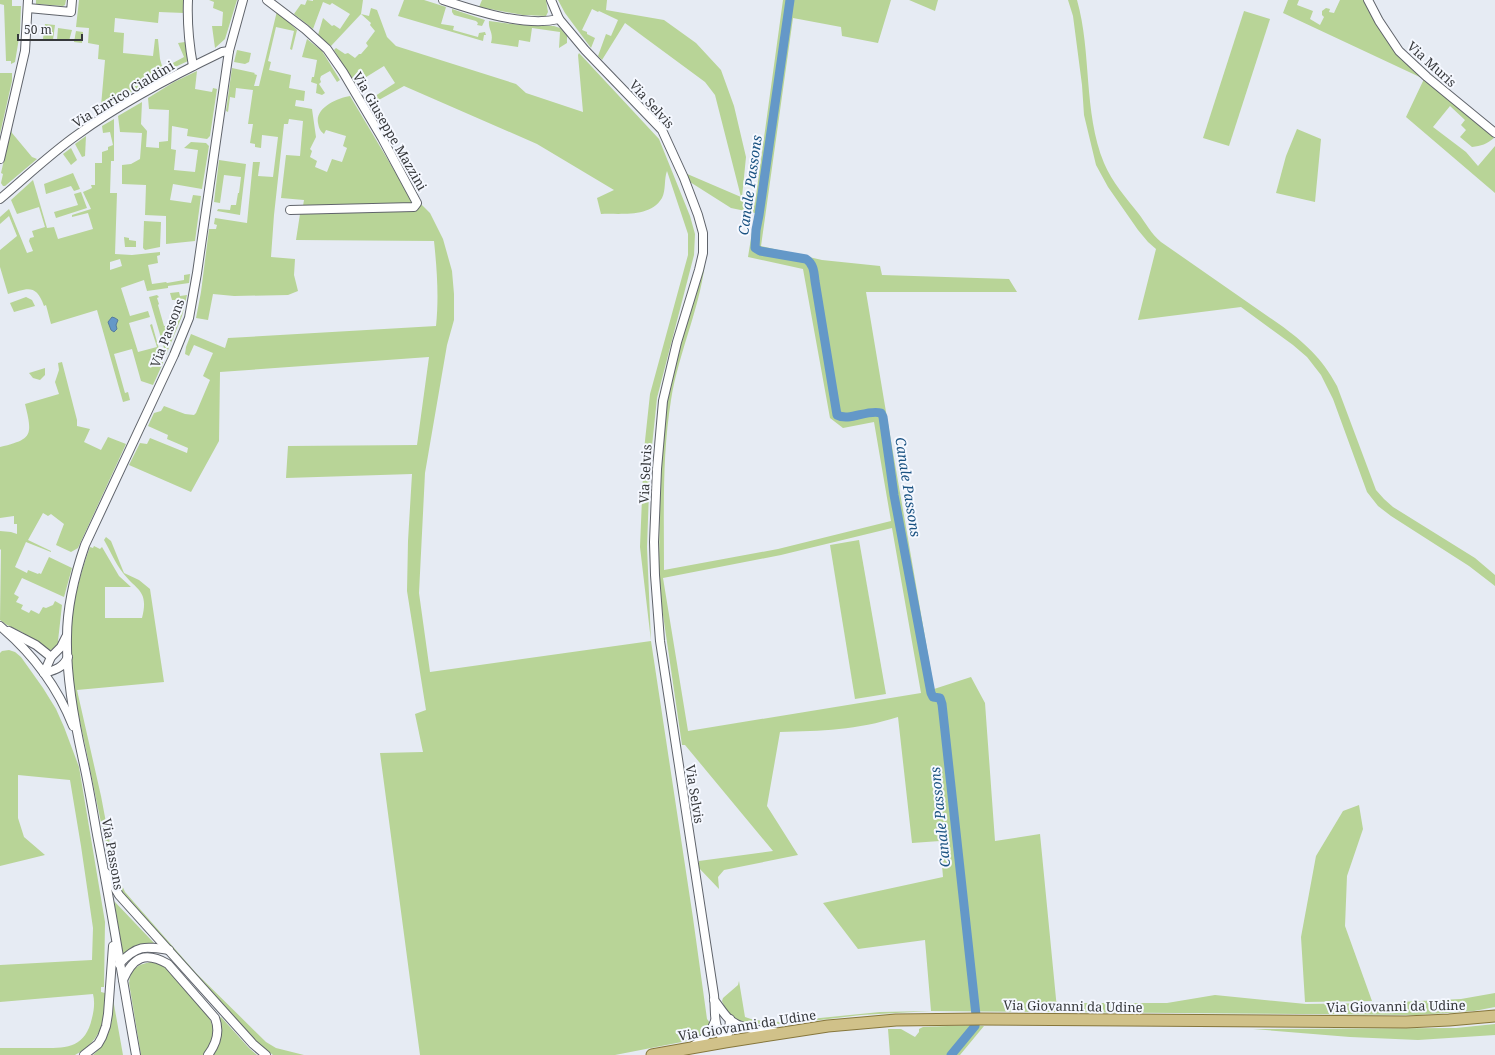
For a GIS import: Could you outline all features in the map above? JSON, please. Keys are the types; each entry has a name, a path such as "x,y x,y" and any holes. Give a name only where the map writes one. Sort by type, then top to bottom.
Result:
{"main road":[{"name":"Via Giovanni da Udine","path":"652,1055 828,1026 896,1020 976,1019 1406,1022 1495,1016"}],"street":[{"path":"0,159 24,51 28,4 70,12 72,0"},
{"path":"188,0 188,41 193,66"},
{"name":"Via Passons","path":"136,1055 104,868 78,738 66,636 76,574 85,545 174,355 189,318 229,51 244,0"},
{"name":"Via Giuseppe Mazzini","path":"267,0 327,49 343,72 381,136 417,203 414,207 290,210"},
{"path":"443,0 487,14 522,20 559,19"},
{"name":"Via Selvis","path":"551,0 559,19 585,50 662,130 684,178 703,233 703,253 699,270 677,342 663,401 657,469 654,548 660,641 714,1000 715,1020 717,1030 725,1042"},
{"name":"Via Muris","path":"1368,0 1379,21 1399,51 1427,77 1495,133"},
{"name":"Via Enrico Cialdini","path":"0,200 76,136 101,118 166,80 222,52 229,51"},
{"path":"1,627 36,645 51,657"},
{"path":"1,627 29,654 44,673 66,709 78,738"},
{"name":"Via Passons","path":"44,673 51,657 61,647 66,636"},
{"path":"44,673 57,669 65,663 68,657"},
{"path":"104,868 119,895 253,1044 266,1055"},
{"path":"84,1055 98,1044 106,1026 114,932"},
{"path":"120,964 129,954 136,950 151,948 169,950"},
{"path":"123,981 128,969 134,962 141,959 148,957 158,959 168,964 215,1018 218,1026 218,1034 216,1042 208,1055"},
{"path":"714,1000 730,1020 751,1029 783,1033"},
{"path":"691,1048 712,1030 715,1020"},
{"path":"725,1042 729,1031 730,1020"}],"green space":[{"path":"0,0 12,0 12,6 21,6 20,32 15,62 11,64 11,61 6,61 4,5 0,4"},
{"path":"36,0 66,0 65,5 63,6 36,4"},
{"path":"79,0 184,0 184,13 159,12 158,23 115,18 114,32 124,33 123,53 153,56 155,39 158,39 160,59 164,73 113,103 109,101 101,106 105,60 98,59 99,45 88,43 89,28 76,27"},
{"path":"209,0 237,0 225,39 215,48 212,26 222,26 223,12 213,8 214,2"},
{"path":"307,0 363,0 361,14 331,46 318,35 323,18 332,26 334,25 340,29 350,14 332,3 330,5 323,2 313,29 294,14 301,4 305,5"},
{"path":"404,0 424,0 446,7 441,24 454,26 453,30 478,37 479,33 485,32 486,35 484,35 483,41 398,16"},
{"path":"482,0 546,0 548,12 546,16 523,15 479,7"},
{"path":"558,0 607,0 606,10 664,20 696,43 721,70 734,106 746,157 742,197 755,203 783,0 891,0 878,43 842,36 841,27 793,18 761,246 822,260 880,266 882,275 1009,279 1017,292 866,292 934,689 971,677 985,703 995,841 1040,834 1057,1009 1059,1003 1167,1003 1215,995 1306,1004 1379,1003 1461,999 1495,993 1495,1007 1474,1011 1417,1015 931,1011 925,940 858,949 823,903 943,877 940,841 912,843 898,717 868,725 853,727 780,732 767,806 798,855 724,870 718,877 719,889 699,868 699,861 773,851 685,745 682,745 661,601 659,570 660,470 667,396 676,357 706,252 704,271 696,308 679,363 668,421 664,485 664,570 778,549 891,521 874,422 843,428 830,418 803,269 748,257 755,213 731,208 690,182 685,173 741,197 715,95 705,82 625,23 602,60 598,56 606,34 611,36 618,20 592,9 582,30 595,38 591,48 565,13","holes":["892,528 921,693 688,731 663,578 781,555"]},
{"path":"909,0 938,0 935,11"},
{"path":"1068,0 1077,0 1082,20 1090,103 1097,143 1107,170 1120,190 1157,239 1279,324 1312,351 1325,367 1337,386 1376,490 1393,507 1475,558 1495,575 1495,586 1469,566 1378,506 1367,492 1333,399 1321,375 1307,357 1293,345 1241,307 1138,320 1156,249 1138,230 1108,187 1096,165 1084,115 1082,85 1073,16"},
{"path":"1288,0 1299,0 1297,5 1313,11 1310,19 1320,25 1324,17 1322,15 1322,11 1326,8 1330,9 1329,12 1334,13 1340,0 1365,0 1425,79 1494,138 1489,142 1472,147 1460,137 1466,130 1461,125 1465,120 1450,106 1433,127 1466,152 1478,166 1495,146 1495,193 1406,117 1424,79 1283,13"},
{"path":"371,8 377,10 387,37 396,46 516,84 526,93 583,112 579,53 659,139 690,216 695,234 694,255 657,398 650,465 647,547 651,641 640,547 644,450 650,394 688,255 688,234 667,171 662,198 650,209 643,212 626,214 601,214 597,198 614,190 537,144 404,86 368,106 366,102 395,83 384,66 363,79 360,93 334,50 336,48 355,58 361,54 368,46 366,43 375,31 370,25 371,23 361,14 369,16"},
{"path":"452,9 485,20 482,26 477,25 478,23 476,21 454,15"},
{"path":"277,11 297,30 292,50 290,49 294,31 276,27 268,61 271,62 269,70 291,75 289,88 305,91 304,101 296,100 295,106 312,109 316,137 310,149 312,151 310,157 317,161 315,167 327,172 332,159 342,162 347,148 343,146 346,136 326,130 324,134 319,128 318,118 323,108 333,101 350,96 413,202 409,204 303,206 304,200 281,198 286,155 300,156 303,121 289,119 288,124 284,124 271,257 295,259 294,275 298,291 288,295 234,296 213,294 208,320 196,318 209,229 216,229 217,225 214,224 215,218 247,223 253,162 260,162 258,176 273,177 278,137 262,135 261,148 255,147 255,144 250,143 253,124 248,124 253,90 236,88 235,98 230,97 228,112 226,111 232,68 255,73 254,74 257,75 254,86 259,86"},
{"path":"1244,11 1270,19 1229,146 1203,138"},
{"path":"489,21 521,25 554,26 560,28 567,36 567,43 559,48 560,32 532,28 530,42 519,40 518,47 491,43 492,36"},
{"path":"45,24 55,25 53,40 43,39"},
{"path":"58,28 72,30 69,41 57,40"},
{"path":"76,31 83,32 82,43 74,42"},
{"path":"307,39 322,51 340,80 337,82 330,71 321,76 321,82 319,84 325,93 322,95 316,93 317,84 311,82 312,77 314,77 317,60 302,57"},
{"path":"185,42 188,61 173,68 171,64 184,57 178,43"},
{"path":"237,50 251,53 249,62 245,64 234,62"},
{"path":"197,71 195,89 212,92 213,88 217,89 210,136 207,139 187,136 188,129 172,126 171,149 176,150 174,170 195,172 198,150 184,148 191,142 206,143 209,146 202,189 173,184 170,200 191,203 193,195 201,196 195,241 166,244 166,216 145,215 146,185 122,184 122,165 131,164 140,159 142,133 120,132 118,116 142,102 141,124 147,131 146,147 159,148 159,142 168,141 169,110 149,109 148,98 174,82"},
{"path":"0,73 12,73 12,81 0,134"},
{"path":"114,119 114,161 111,161 110,193 117,193 115,254 132,255 160,252 160,255 157,256 158,263 148,265 152,284 184,280 184,275 190,274 189,283 168,286 168,288 147,291 144,280 121,288 130,316 148,311 150,317 129,323 138,352 157,347 150,325 152,324 163,363 153,385 141,381 132,349 114,354 125,393 128,392 130,400 123,402 97,310 51,324 46,305 44,306 38,294 34,291 26,290 8,294 0,267 0,250 17,236 9,216 0,224 0,217 9,209 27,253 33,251 29,241 30,238 34,237 32,231 45,227 39,207 17,214 11,200 33,180 47,228 54,227 58,239 93,229 88,213 72,217 72,215 91,209 83,192 92,188 91,185 95,185 95,163 102,163 102,152 108,150 108,147 113,145 110,132 103,133 102,126","holes":["120,259 122,266 110,270 110,262"]},
{"path":"11,129 12,133 32,157 37,159 5,186 3,186 1,183 3,174 1,173"},
{"path":"1297,129 1321,139 1315,202 1276,193 1286,156"},
{"path":"86,136 85,156 82,157 75,144"},
{"path":"71,148 77,160 71,165 63,154"},
{"path":"219,160 246,164 240,215 217,211 218,209 230,210 231,205 236,205 241,177 224,175 220,203 214,202"},
{"path":"73,173 80,189 74,191 71,186 46,194 44,184"},
{"path":"81,192 87,208 56,218 54,212 78,205 74,194"},
{"path":"419,202 430,213 443,239 452,271 454,294 454,320 447,345 425,473 419,593 430,672 651,641 707,1019 711,1024 707,1031 692,1040 615,1055 420,1055 380,753 423,752 415,714 426,710 407,591 412,474 286,478 288,446 417,445 429,357 220,372 219,441 191,492 129,465 140,443 147,444 150,438 187,453 188,448 167,439 168,435 148,426 154,413 161,411 164,406 185,414 194,415 196,413 210,380 203,376 213,353 194,345 189,356 185,354 191,334 225,348 228,338 436,326 437,284 434,241 296,240 300,214 413,210"},
{"path":"144,221 161,222 160,247 145,250 143,248"},
{"path":"124,237 129,238 129,240 136,241 136,247 125,247"},
{"path":"179,292 180,296 187,295 182,316 166,355 149,297 157,295 159,297 157,298 158,305 164,326 174,324 174,322 177,321 178,315 175,300 172,300 170,293"},
{"path":"26,297 32,300 35,306 14,312 10,303"},
{"path":"62,362 77,420 77,426 90,429 84,442 101,450 108,437 126,444 78,548 71,552 56,545 64,524 51,514 48,516 43,513 28,540 51,552 26,542 15,567 27,573 28,570 41,574 49,557 72,568 64,597 22,578 14,594 19,597 16,602 23,605 21,609 29,613 31,610 39,614 43,607 46,608 53,605 55,601 62,605 59,643 55,648 49,650 44,649 22,632 0,620 0,531 17,534 17,524 14,524 14,516 0,518 0,447 19,441 28,434 29,423 25,404 59,394 55,382 59,370 58,363"},
{"path":"45,368 45,375 40,380 33,378 29,373"},
{"path":"106,537 111,541 124,573 139,580 150,589 164,682 77,690 101,796 115,870 125,892 197,974 266,1042 276,1048 304,1055 273,1055 251,1038 121,893 112,874 77,709 71,655 71,629 74,605 82,570 90,547 93,548 94,546 100,549 102,547 119,576 131,587 105,587 105,618 142,618 144,609 143,596 123,573 104,540"},
{"path":"859,540 886,694 855,699 830,545"},
{"path":"9,650 15,652 21,657 56,709 79,767 105,922 104,987 101,987 101,992 105,993 105,1012 103,1021 91,1044 75,1055 0,1055 0,1048 58,1048 73,1045 85,1036 89,1028 94,1009 93,994 0,1002 0,965 92,960 93,928 70,780 18,775 18,818 24,837 45,855 0,866 0,653 2,651"},
{"path":"1359,805 1363,829 1347,876 1345,926 1372,1001 1305,1002 1301,937 1316,856 1343,811"},
{"path":"114,901 155,944 138,946 123,954"},
{"path":"151,962 166,968 209,1017 213,1028 213,1037 210,1046 203,1055 141,1055 129,983 131,974 136,968 142,964"},
{"path":"739,981 745,1017 754,1020 780,1022 880,1012 931,1011 861,1015 787,1024 761,1024 738,1021 725,1008 722,1001 723,998 738,985"},
{"path":"113,999 123,1055 93,1055 104,1043 110,1029"},
{"path":"221,1017 257,1055 213,1055 216,1051 221,1033 219,1018"},
{"path":"1495,1024 1495,1035 1418,1040 1350,1037 1253,1029 1456,1028"},
{"path":"984,1026 960,1055 890,1055 888,1029 901,1029 915,1037 919,1032 919,1029 923,1027"}],"water":[{"path":"112,317 118,320 116,325 117,329 114,332 111,330 108,322"}],"waterway":[{"name":"Canale Passons","path":"790,0 756,230 755,248 760,251 806,259 812,266 837,415 847,417 876,412 881,413 883,417 894,495 931,693 933,697 940,698 942,704 976,1015 975,1026 951,1055"}]}
